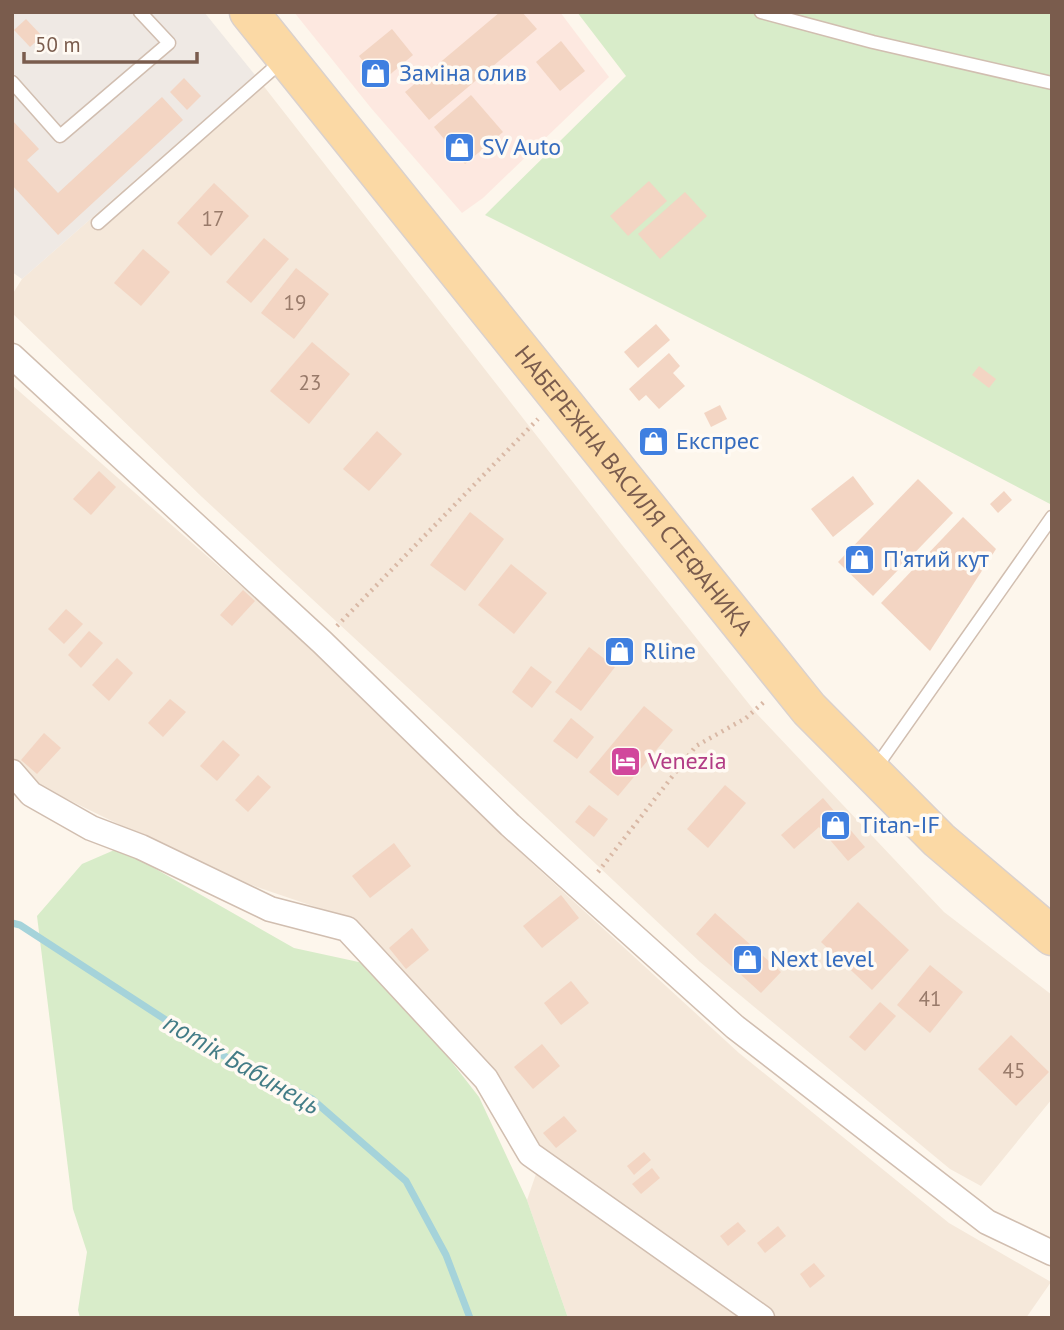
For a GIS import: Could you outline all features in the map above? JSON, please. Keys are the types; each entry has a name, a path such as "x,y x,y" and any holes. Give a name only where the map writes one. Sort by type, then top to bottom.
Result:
{"main road":[{"name":"НАБЕРЕЖНА ВАСИЛЯ СТЕФАНИКА","path":"249,12 809,709 939,840 1052,936"}],"street":[{"path":"12,356 322,642 510,825 735,1027 987,1222 1052,1254"},
{"path":"12,772 31,794 91,828 141,847 270,909 347,929 486,1079 530,1154 762,1318"}],"lane":[{"path":"12,82 60,136 169,43 140,12"},
{"path":"761,12 873,42 1052,83"},
{"path":"98,223 286,58"},
{"path":"872,773 1052,517"}],"path":[{"path":"322,642 559,398"},
{"path":"584,891 696,746 746,718 786,681"}],"shaded area":[{"path":"12,12 204,12 255,75 22,279 12,272"},
{"path":"294,12 560,12 609,77 483,198 462,213 371,108"},
{"path":"255,75 757,714 944,912 1052,995 1052,1099 981,1186 950,1169 700,962 202,497 12,313 12,295 22,279"},
{"path":"12,385 280,620 534,865 739,1053 949,1223 1051,1282 1026,1318 568,1318 527,1200 544,1151 494,1075 348,918 225,876 36,784 12,756"}],"green space":[{"path":"577,12 1052,12 1052,505 809,378 485,215 626,76"},
{"path":"119,848 294,948 377,966 479,1097 527,1200 568,1318 80,1318 78,1310 87,1252 73,1209 37,916 82,864"}],"building":[{"path":"500,12 522,12 537,29 429,120 405,92"},
{"path":"26,19 42,36 30,47 14,30"},
{"path":"392,29 413,55 380,83 359,56"},
{"path":"561,41 585,71 560,91 536,62"},
{"path":"184,78 201,96 187,110 170,92"},
{"path":"471,95 503,132 465,164 434,127"},
{"path":"162,97 183,120 58,235 12,185 12,120 39,149 27,160 58,193"},
{"path":"649,181 667,201 628,236 610,216"},
{"path":"214,183 249,216 211,256 177,223"},
{"path":"685,192 707,216 660,259 638,234"},
{"path":"264,238 289,259 251,303 226,282"},
{"path":"143,249 170,272 141,306 114,283"},
{"path":"296,268 329,294 294,339 261,313"},
{"path":"656,324 670,340 638,368 624,352"},
{"path":"312,342 350,374 309,424 270,391"},
{"path":"669,353 680,366 673,373 685,386 659,409 646,395 639,401 629,389"},
{"path":"979,366 996,379 989,388 972,375"},
{"path":"720,405 727,419 711,427 704,413"},
{"path":"377,431 402,454 369,491 343,469"},
{"path":"99,471 116,487 91,515 73,499"},
{"path":"853,476 874,504 833,537 811,509"},
{"path":"918,479 953,513 873,596 838,562"},
{"path":"1004,491 1012,500 998,513 990,504"},
{"path":"470,512 504,539 465,591 430,565"},
{"path":"963,517 996,549 930,651 881,603"},
{"path":"511,564 547,593 514,634 478,605"},
{"path":"243,590 255,601 232,626 220,615"},
{"path":"66,609 83,624 64,644 48,629"},
{"path":"89,631 103,643 81,668 68,655"},
{"path":"589,647 615,667 581,711 555,692"},
{"path":"117,658 133,673 109,701 92,685"},
{"path":"531,666 552,682 532,708 512,692"},
{"path":"170,699 186,712 163,737 148,723"},
{"path":"644,706 673,730 618,796 589,772"},
{"path":"571,718 594,737 577,759 553,741"},
{"path":"44,733 61,748 37,774 21,760"},
{"path":"223,740 240,755 217,781 200,766"},
{"path":"258,775 271,787 248,812 235,800"},
{"path":"725,785 746,803 708,848 687,829"},
{"path":"823,798 865,847 848,861 819,827 794,849 781,835"},
{"path":"589,805 608,819 594,837 575,822"},
{"path":"394,843 411,866 370,898 352,876"},
{"path":"561,895 579,918 542,948 523,926"},
{"path":"858,902 909,950 872,990 821,942"},
{"path":"715,913 781,972 761,993 696,934"},
{"path":"412,928 429,950 406,969 389,948"},
{"path":"930,965 963,992 930,1033 897,1005"},
{"path":"571,981 589,1003 561,1025 544,1003"},
{"path":"880,1002 896,1016 865,1051 849,1037"},
{"path":"1011,1035 1049,1072 1016,1106 978,1069"},
{"path":"542,1044 560,1066 533,1089 514,1067"},
{"path":"564,1116 577,1131 556,1148 543,1133"},
{"path":"644,1152 651,1160 634,1175 627,1166"},
{"path":"652,1168 660,1178 641,1194 632,1184"},
{"path":"738,1222 746,1231 728,1246 720,1236"},
{"path":"778,1226 786,1236 765,1253 757,1243"},
{"path":"814,1263 825,1276 810,1288 800,1274"}],"waterway":[{"name":"потік Бабинець","path":"12,923 20,925 212,1050 312,1099 406,1181 446,1255 470,1318"}],"place":[{"name":"Заміна олив","path":"376,73"},
{"name":"SV Auto","path":"459,147"},
{"name":"Експрес","path":"653,441"},
{"name":"П'ятий кут","path":"860,559"},
{"name":"Rline","path":"620,651"},
{"name":"Venezia","path":"625,761"},
{"name":"Titan-IF","path":"836,825"},
{"name":"Next level","path":"747,959"}]}
